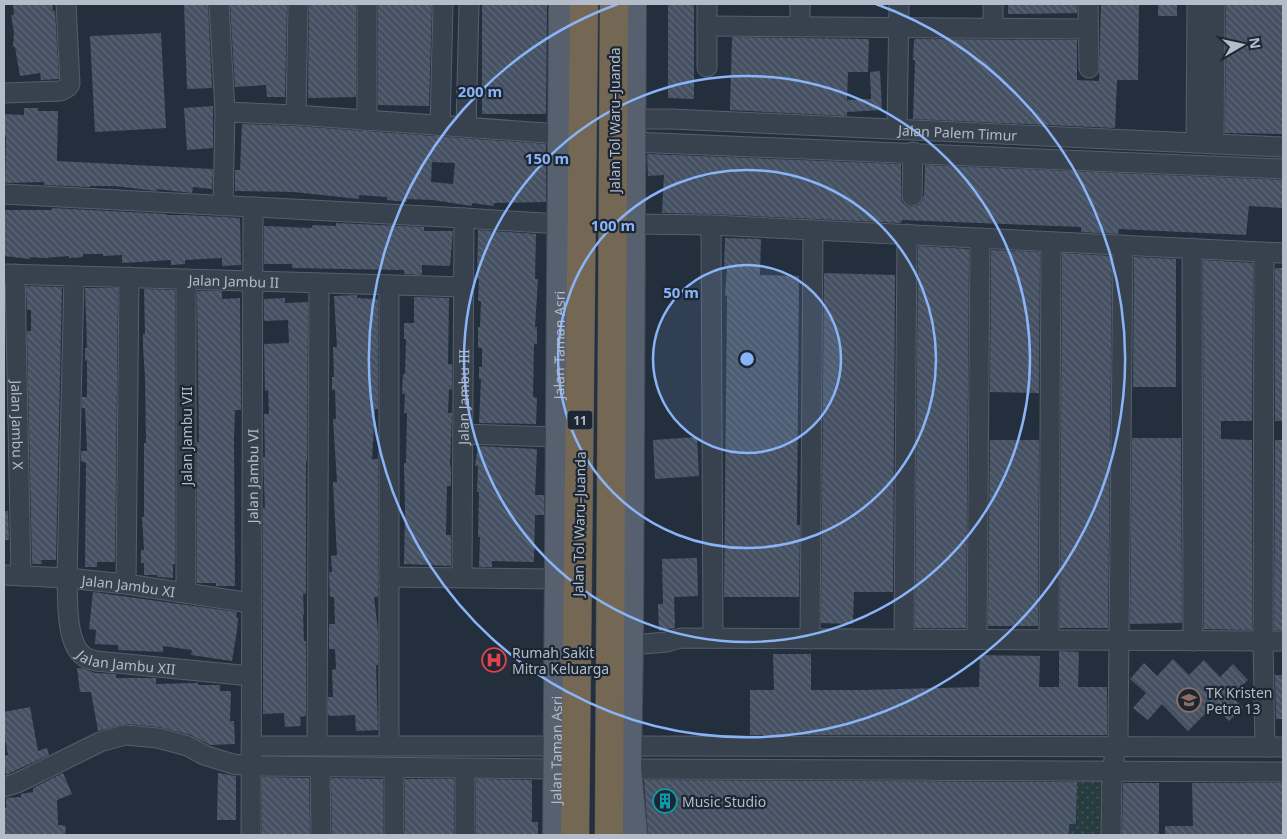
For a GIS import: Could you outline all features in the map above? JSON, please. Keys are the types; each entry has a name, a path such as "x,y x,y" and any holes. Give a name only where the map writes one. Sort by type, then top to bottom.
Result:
{"highway":[{"name":"Jalan Tol Waru–Juanda","path":"575,835 584,4"},
{"name":"Jalan Tol Waru–Juanda","path":"609,835 619,775 614,4"},
{"path":"614,835 619,775"}],"main road":[{"name":"Jalan Taman Asri","path":"555,835 561,4"},
{"path":"634,4 629,746 619,775 635,835"}],"street":[{"path":"4,93 62,92 68,87 70,84 66,4"},
{"path":"219,4 225,112 224,206"},
{"path":"296,115 298,4"},
{"path":"367,4 367,121"},
{"path":"440,126 443,4"},
{"path":"466,127 469,4"},
{"path":"707,4 707,67"},
{"path":"800,4 800,27"},
{"path":"897,129 899,4"},
{"path":"993,4 993,28"},
{"path":"1088,4 1089,68"},
{"path":"1197,4 1205,143"},
{"path":"1205,143 1214,4"},
{"path":"707,26 1088,29"},
{"path":"225,112 296,115 560,134"},
{"name":"Jalan Palem Timur","path":"633,130 672,119 1283,147"},
{"name":"Jalan Palem Timur","path":"633,130 913,152 1283,169"},
{"path":"1042,158 1045,135"},
{"path":"912,196 913,152"},
{"path":"4,194 559,224"},
{"name":"Jalan Jambu VI","path":"251,835 252,207"},
{"name":"Jalan Jambu III","path":"462,576 464,218"},
{"path":"633,224 711,225 1283,253"},
{"path":"711,225 713,638"},
{"path":"810,639 813,230"},
{"path":"904,639 907,234"},
{"path":"977,639 980,238"},
{"path":"1049,640 1051,242"},
{"path":"1111,835 1112,771 1118,736 1123,245"},
{"path":"1192,248 1193,640"},
{"path":"629,746 1274,747 1263,641 1264,252"},
{"name":"Jalan Jambu II","path":"10,274 464,287"},
{"name":"Jalan Jambu X","path":"10,274 12,576"},
{"path":"67,578 74,276"},
{"path":"126,584 128,277"},
{"name":"Jalan Jambu VII","path":"186,279 186,593"},
{"path":"317,746 319,283"},
{"path":"388,285 390,746"},
{"path":"463,434 559,438"},
{"name":"Jalan Jambu XI","path":"12,576 67,578 126,584 251,602"},
{"path":"389,576 558,578"},
{"name":"Jalan Jambu XII","path":"67,578 69,626 75,644 84,656 96,661 251,676"},
{"path":"631,639 665,632 680,638 1283,641"},
{"path":"4,787 17,783 100,742 125,735 158,738 188,746 204,755 233,764 251,766 555,769"},
{"path":"251,746 555,746"},
{"path":"320,767 321,835"},
{"path":"394,768 394,835"},
{"path":"465,768 465,835"},
{"path":"619,775 1112,771 1283,772"}],"green space":[{"path":"1077,780 1106,781 1105,835 1069,835 1069,824 1077,824"}],"building":[{"path":"13,4 52,4 53,11 55,11 59,79 41,80 40,73 20,76 15,47 13,47 14,32 11,15 14,15"},
{"path":"184,4 208,4 212,88 187,89"},
{"path":"230,4 287,4 285,97 267,97 266,85 235,87"},
{"path":"309,4 356,4 356,97 308,98"},
{"path":"378,4 432,4 429,106 378,105"},
{"path":"482,4 547,4 546,114 482,114"},
{"path":"668,4 694,4 694,99 668,98"},
{"path":"1008,4 1077,4 1077,13 1008,14"},
{"path":"1101,4 1139,4 1138,80 1117,80 1115,128 913,119 914,40 1077,40 1077,80 1099,81"},
{"path":"1158,4 1177,4 1177,16 1158,16"},
{"path":"1226,4 1283,4 1283,134 1225,133"},
{"path":"161,33 166,128 95,132 90,36"},
{"path":"732,37 869,39 868,72 848,72 847,100 871,99 870,72 880,71 882,110 847,112 847,116 730,110"},
{"path":"213,106 213,148 187,150 184,108"},
{"path":"24,108 38,108 38,111 58,111 57,161 213,169 212,189 193,187 192,193 115,186 44,185 44,182 5,183 6,136 4,136 4,114 24,115"},
{"path":"242,124 546,144 546,202 494,203 494,206 472,203 472,206 433,200 407,199 407,202 387,200 387,197 359,195 359,199 294,192 235,191 235,170 240,170","holes":["432,162 455,163 453,184 431,182"]},
{"path":"647,154 901,164 902,202 911,207 917,206 924,195 925,165 1283,180 1283,208 1249,206 1246,235 1119,229 1118,234 1081,232 1081,227 902,220 901,223 662,213 664,175 648,176"},
{"path":"52,208 240,218 241,265 222,266 222,258 185,260 185,264 171,265 171,260 122,263 122,255 83,254 83,257 30,257 30,259 4,256 4,210 52,210"},
{"path":"336,223 424,227 424,231 453,231 450,266 422,265 422,275 404,274 404,270 292,268 292,264 264,264 264,226 312,228 312,225 336,226"},
{"path":"478,230 536,234 535,279 538,279 535,327 537,327 537,344 534,344 533,397 537,398 536,424 479,423 481,379 479,379 479,367 482,367 482,348 478,348 481,301 478,301 479,279 477,279"},
{"path":"725,238 761,239 760,275 799,276 797,525 800,525 799,597 724,597 727,296 725,296 727,268 724,268"},
{"path":"918,246 969,249 966,628 915,628"},
{"path":"991,250 1040,252 1039,393 990,392"},
{"path":"1062,253 1112,256 1108,628 1060,628"},
{"path":"1134,257 1176,259 1176,387 1133,387"},
{"path":"1203,260 1253,263 1252,421 1221,421 1221,439 1252,440 1252,630 1204,629"},
{"path":"1275,268 1283,268 1283,421 1275,421"},
{"path":"824,273 895,275 893,592 854,592 853,624 821,623"},
{"path":"26,286 62,287 56,560 41,560 42,564 32,564 27,331 31,331 31,310 27,310"},
{"path":"85,288 118,288 115,562 97,562 97,567 85,567 86,463 81,461 81,451 87,451 85,408 82,408 82,397 87,397"},
{"path":"144,289 175,290 175,564 173,564 173,578 144,575 144,563 141,563 141,550 144,550 142,517 144,517 144,443 146,443 143,346 143,334 145,334"},
{"path":"197,291 222,291 222,299 240,298 241,410 235,410 234,437 235,586 197,583 197,442 199,442"},
{"path":"357,295 357,298 378,299 378,409 375,409 372,459 378,459 378,597 374,597 378,630 378,665 376,665 378,730 356,731 355,715 328,715 328,697 333,697 332,670 336,669 335,649 329,649 329,624 335,624 334,597 330,597 329,572 332,572 331,556 337,555 333,482 337,482 333,419 336,419 335,390 332,390 332,377 334,377 333,347 337,347 334,296"},
{"path":"414,297 449,298 448,364 452,364 452,390 449,389 448,413 452,413 451,486 447,486 446,535 451,535 451,566 404,564 404,463 406,463 407,413 404,413 405,394 402,394 403,374 405,374 406,339 404,339 404,323 414,323"},
{"path":"285,298 285,303 308,302 306,594 303,594 304,641 306,641 306,716 300,717 301,726 285,727 284,713 263,714 263,508 265,508 263,457 265,457 264,414 269,414 268,390 265,391 264,344 289,343 288,320 264,321 264,299"},
{"path":"697,437 699,476 655,479 653,440"},
{"path":"1132,438 1181,438 1182,623 1130,624"},
{"path":"990,440 1039,440 1038,626 988,626"},
{"path":"1275,440 1283,440 1283,630 1274,630"},
{"path":"478,446 537,449 535,495 544,495 544,515 535,515 534,562 492,561 492,567 479,567 478,466 475,466"},
{"path":"4,511 8,511 9,540 4,540"},
{"path":"697,558 698,596 674,597 675,628 659,631 658,604 663,604 662,559"},
{"path":"93,592 237,612 237,630 232,661 191,655 192,650 163,646 163,652 118,650 118,645 95,644 96,630 89,629"},
{"path":"1059,651 1079,652 1078,687 1107,687 1107,735 750,735 750,690 774,690 773,654 811,654 811,690 863,690 979,687 980,655 1040,656 1039,687 1059,687"},
{"path":"1173,659 1189,675 1204,660 1220,677 1233,664 1248,680 1231,696 1243,707 1229,721 1214,705 1188,731 1162,704 1148,720 1133,708 1146,693 1130,679 1144,663 1157,676"},
{"path":"77,668 95,673 116,674 116,678 156,678 156,684 198,683 198,685 220,685 220,691 231,691 230,721 234,721 235,744 210,745 191,735 159,727 126,724 98,731 91,692 80,692"},
{"path":"1275,675 1283,675 1283,719 1276,719"},
{"path":"30,707 38,751 47,748 49,755 6,775 4,756 8,755 4,733 4,712"},
{"path":"63,773 72,794 57,800 58,825 66,826 65,835 4,835 6,798 21,797 21,794 33,792 33,788"},
{"path":"218,773 236,776 236,820 217,820"},
{"path":"262,777 309,778 310,835 262,835"},
{"path":"331,778 383,779 383,835 332,835"},
{"path":"405,779 454,779 454,835 405,835"},
{"path":"476,779 532,780 532,822 538,822 538,835 476,835"},
{"path":"644,780 1077,782 1076,824 1069,824 1069,835 648,835"},
{"path":"1123,783 1159,783 1159,835 1122,835"},
{"path":"1192,783 1283,783 1283,835 1165,835 1165,826 1193,826"}],"place":[{"name":"Rumah Sakit Mitra Keluarga","path":"494,660"},
{"name":"TK Kristen Petra 13","path":"1189,700"},
{"name":"Music Studio","path":"665,801"}]}
